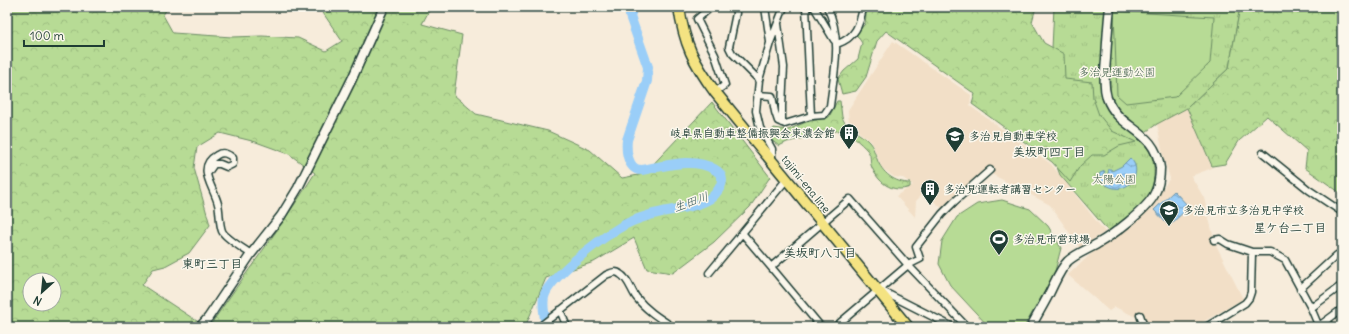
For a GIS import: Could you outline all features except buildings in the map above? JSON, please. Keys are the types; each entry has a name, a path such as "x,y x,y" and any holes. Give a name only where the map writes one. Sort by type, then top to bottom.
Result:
{"main road":[{"name":"tajimi-ena line","path":"679,7 684,35 692,57 715,92 908,327"}],"street":[{"path":"200,327 208,318 251,254 281,216 298,188 352,79 384,7"},
{"path":"711,7 697,20 715,55 725,85 715,92"},
{"path":"735,7 736,13 729,47 732,53 759,80"},
{"path":"765,7 770,43"},
{"path":"772,160 772,149 760,128 756,111 757,95 759,80 770,43 784,7"},
{"path":"806,7 811,116"},
{"path":"814,7 837,44"},
{"path":"757,95 772,96 778,121 785,124 811,116 824,115 830,106 837,44 831,14 827,7"},
{"path":"837,44 846,41 856,30 860,22 863,7"},
{"path":"1031,327 1060,272 1067,262 1079,253 1113,233 1145,207 1154,196 1160,178 1157,156 1154,147 1146,137 1116,114 1106,96 1104,83 1110,7"},
{"path":"778,22 784,67 782,123"},
{"path":"207,174 214,164 220,164 227,167 232,164 233,158 227,154 220,153 212,158 206,164 207,179 218,202 222,231 227,237 251,254"},
{"path":"1263,153 1308,190 1342,212"},
{"path":"835,327 908,265 920,259 916,247 942,214 990,170"},
{"path":"709,273 743,234 787,179"},
{"path":"771,267 850,199 908,265 967,327"},
{"path":"743,234 822,327"},
{"path":"1214,240 1220,239 1228,244 1252,252 1270,252 1284,260 1311,308 1319,326 1342,309"},
{"path":"1206,327 1245,303 1249,298 1251,292 1252,252"},
{"path":"1300,289 1337,255"},
{"path":"540,327 606,275 615,272 619,272 624,276 640,302 654,315 673,327"},
{"path":"1311,308 1342,285"},
{"path":"878,290 953,327"},
{"path":"560,310 567,327"},
{"path":"1140,315 1144,327"}],"shaded area":[{"name":"多治見自動車学校","path":"893,41 971,95 970,106 1051,164 1105,232 1080,248 1050,205 986,171 943,209 924,193 916,201 915,217 896,196 913,185 903,178 894,177 882,168 871,141 849,125 848,110"},
{"name":"多治見市立多治見中学校","path":"1187,108 1212,168 1191,176 1204,198 1215,243 1243,299 1194,327 1144,327 1138,318 1115,307 1109,311 1068,275 1091,254 1155,204 1170,178 1164,159 1157,124"}],"green space":[{"path":"7,7 168,7 163,15 173,33 232,37 262,36 298,38 326,51 342,41 319,7 431,7 422,24 462,35 454,95 476,114 548,131 590,150 622,178 644,174 712,102 770,177 750,207 714,242 673,273 647,269 634,238 594,262 546,278 525,327 209,327 315,173 289,154 256,142 220,133 197,147 194,168 210,225 189,253 165,266 153,269 142,285 206,327 7,327"},
{"path":"867,7 1036,7 1032,22 1044,43 1064,54 1065,79 1092,82 1093,98 1099,115 1112,131 1136,142 1119,146 1104,155 1092,155 1080,166 1070,182 1052,162 972,104 975,94 886,31 877,41 866,77 856,91 842,94 838,79 844,71 858,59 862,43 856,34 865,24"},
{"name":"多治見運動公園","path":"1054,7 1240,7 1229,68 1187,108 1157,124 1137,138 1148,149 1151,155 1154,169 1153,184 1145,203 1110,233 1060,175 1043,130 1050,89"},
{"path":"1240,7 1342,7 1342,194 1305,168 1307,151 1267,116 1239,141 1225,164 1212,166 1187,108 1229,68"},
{"path":"1114,11 1214,17 1210,63 1175,97 1126,103 1117,95"},
{"path":"837,101 840,101 844,121 850,128 866,139 870,144 882,169 894,179 904,183 910,183 910,187 903,189 891,188 881,181 877,177 871,165 870,154 868,151 853,137 845,132 836,131 787,142 779,146 766,136 774,128 788,130 806,122 829,117"},
{"name":"多治見市営球場","path":"1002,200 1030,209 1048,226 1061,248 1054,275 1024,327 989,327 950,285 939,264 942,241 957,217 977,204"}],"water":[{"path":"1130,158 1135,164 1136,171 1130,184 1124,187 1116,188 1108,186 1099,179 1100,173 1105,171 1102,177 1107,178 1109,169 1112,171 1122,166"},
{"path":"1174,191 1189,207 1169,226 1154,210"}],"waterway":[{"name":"生田川","path":"546,327 543,300 548,289 565,269 589,249 611,233 630,222 650,215 689,207 704,202 715,194 722,182 720,173 706,165 688,163 638,170 631,164 627,152 627,140 647,81 648,67 630,16 633,7"}],"place":[{"name":"岐阜県自動車整備振興会東濃会館","path":"849,150"},
{"name":"多治見自動車学校","path":"955,153"},
{"name":"多治見運転者講習センター","path":"930,206"},
{"name":"多治見市立多治見中学校","path":"1169,227"},
{"name":"多治見市営球場","path":"999,256"}],"district":[{"name":"美坂町四丁目","path":"1049,152"},
{"name":"星ケ台二丁目","path":"1290,228"},
{"name":"美坂町八丁目","path":"820,253"},
{"name":"東町三丁目","path":"212,264"}],"park label":[{"name":"太陽公園","path":"1114,179"}]}
